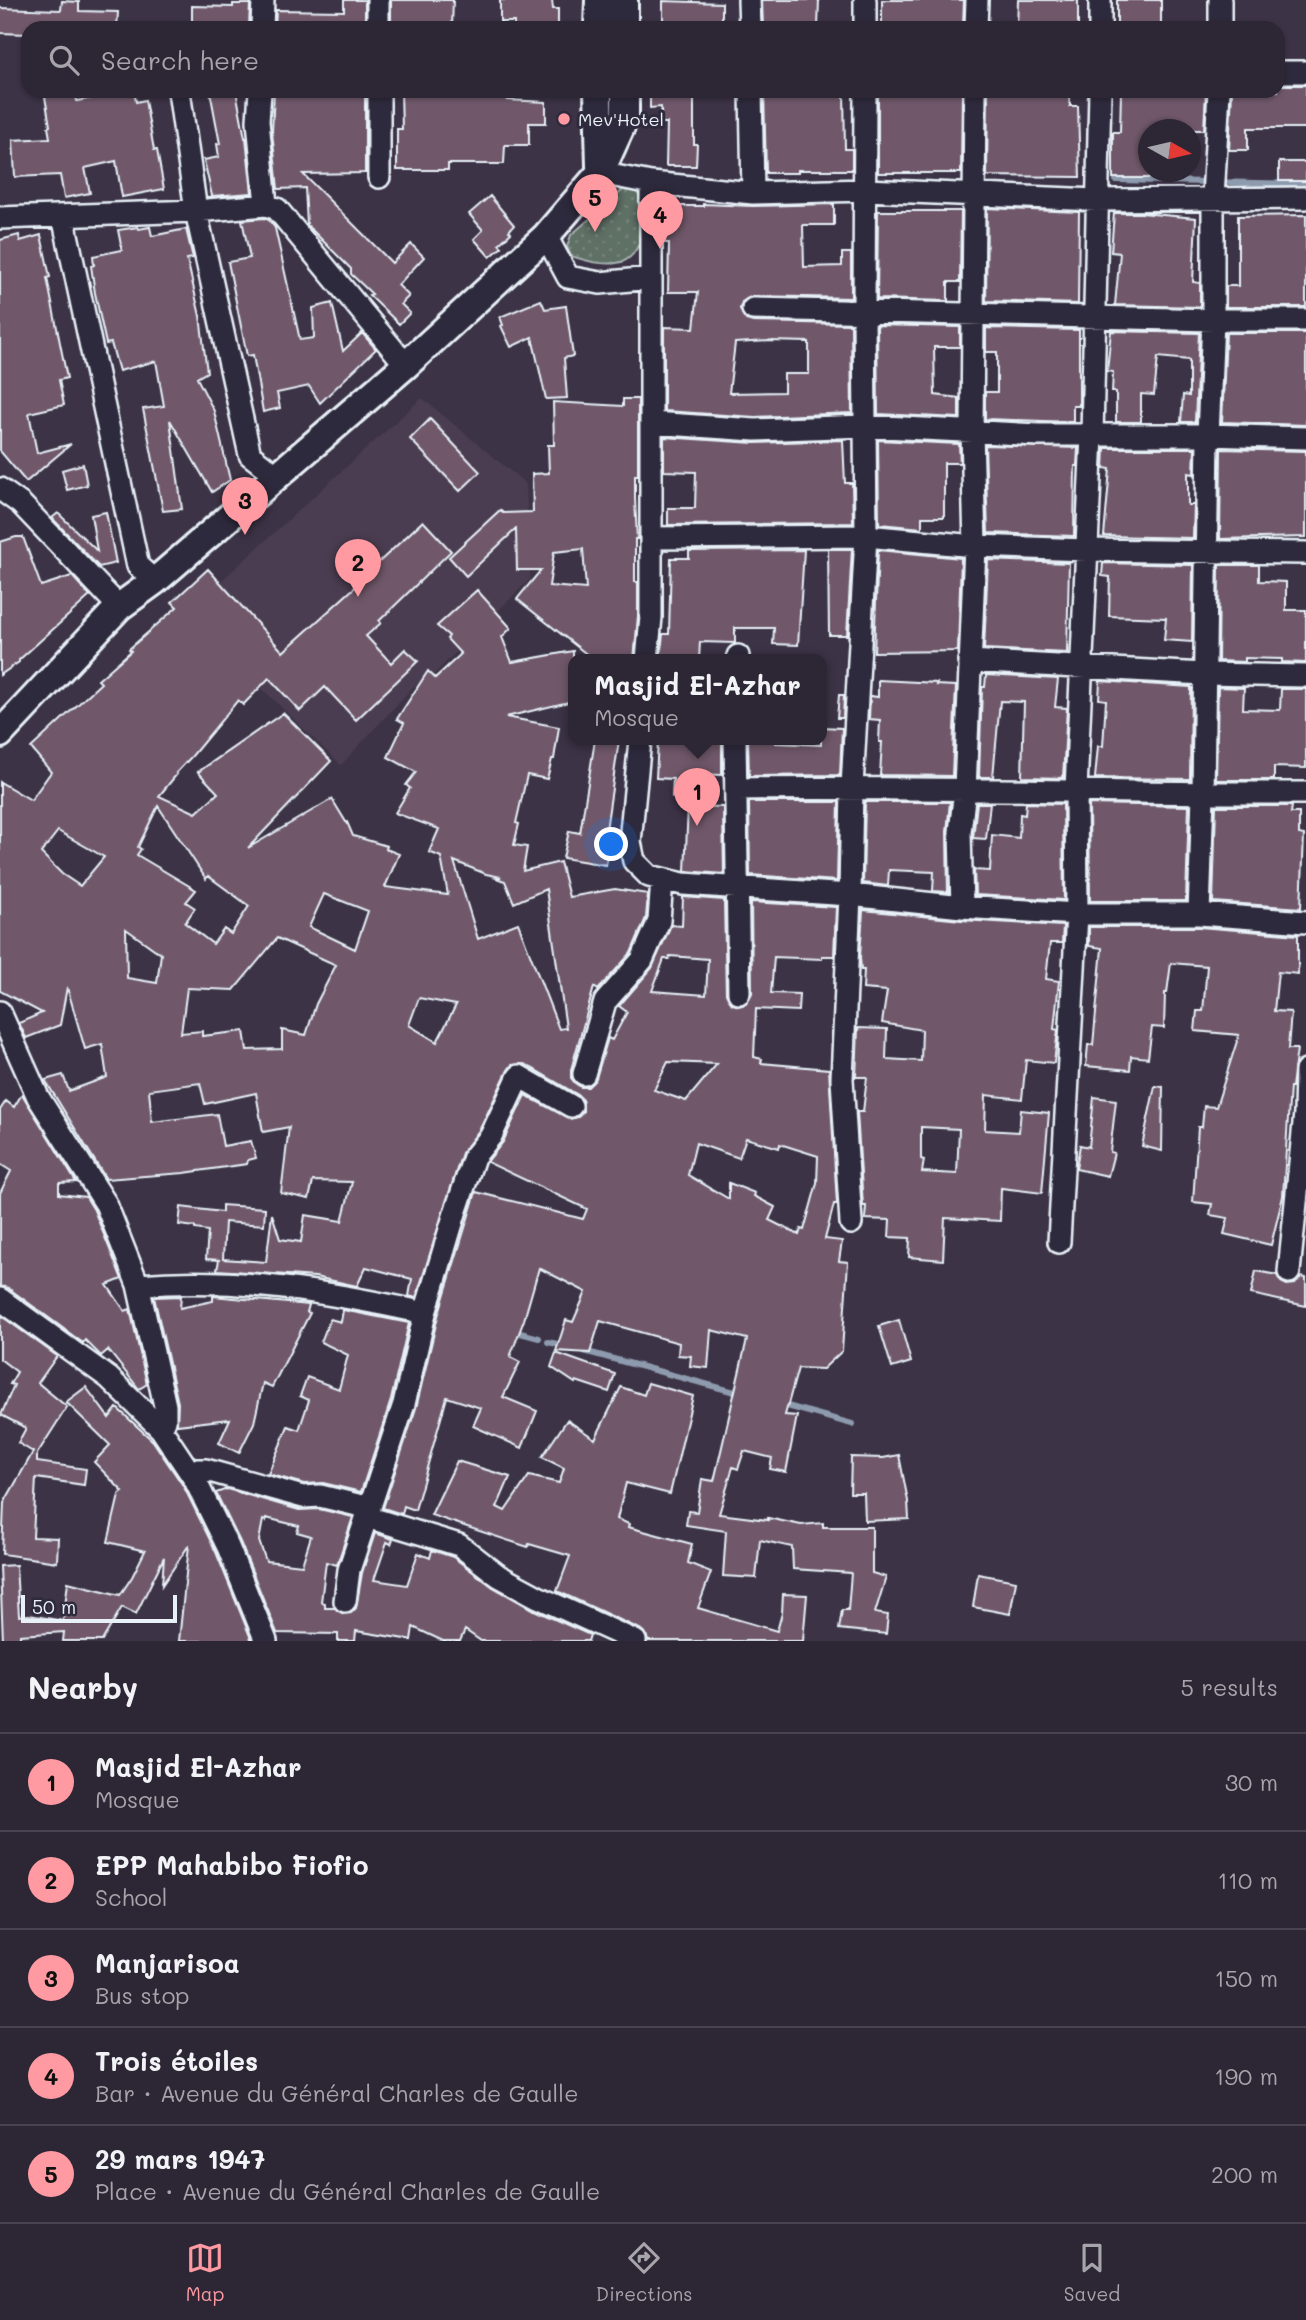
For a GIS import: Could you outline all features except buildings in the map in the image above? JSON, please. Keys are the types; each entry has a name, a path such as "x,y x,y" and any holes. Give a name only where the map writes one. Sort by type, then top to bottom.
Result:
{"main road":[{"path":"598,21 599,0"},
{"path":"624,0 624,21"},
{"path":"598,98 600,173"},
{"path":"0,734 119,607 155,581 406,365 545,236 600,173 625,118 625,98"}],"street":[{"path":"262,21 263,0"},
{"path":"378,0 378,21"},
{"path":"750,0 750,21"},
{"path":"865,0 865,21"},
{"path":"976,21 977,0"},
{"path":"1100,0 1100,21"},
{"path":"1220,0 1220,21"},
{"path":"1285,72 1306,72"},
{"path":"180,98 196,211 250,455 276,475"},
{"path":"260,98 258,121 266,205"},
{"path":"379,98 379,177"},
{"path":"751,98 753,193"},
{"path":"851,1223 842,1079 852,787 866,536 866,98"},
{"path":"962,907 960,832 965,790 975,546 972,432 975,98"},
{"path":"1059,1242 1077,914 1076,790 1092,435 1100,98"},
{"path":"1199,914 1208,435 1213,320 1213,198 1219,98"},
{"path":"600,173 651,183 753,193 866,190 1096,200 1306,198"},
{"path":"648,654 652,538 651,183"},
{"path":"0,218 196,211 266,205 277,209 406,365"},
{"path":"63,216 138,566 155,581"},
{"path":"545,236 568,277 600,283 650,278"},
{"path":"753,309 1306,320"},
{"path":"652,423 755,429 864,426 972,432 1306,438"},
{"path":"0,489 21,504 119,607"},
{"path":"652,538 866,536 975,546 1306,553"},
{"path":"969,661 1204,674 1306,676"},
{"path":"640,745 630,842 634,861 649,876 662,880 683,884 850,895 962,907 1077,914 1199,914 1306,922"},
{"path":"735,745 739,993"},
{"path":"736,789 852,787 1203,794 1306,793"},
{"path":"584,1074 606,1002 642,960 659,921 662,880"},
{"path":"0,1012 38,1097 106,1204 138,1285 164,1406 165,1420 160,1429"},
{"path":"1289,1272 1305,1112 1306,1071"},
{"path":"345,1601 349,1570 404,1404 425,1313 474,1157 491,1136 519,1076 571,1106"},
{"path":"138,1285 172,1282 304,1289 425,1313"},
{"path":"0,1299 109,1378 160,1429 190,1470 228,1547 266,1641"},
{"path":"190,1470 206,1470 303,1497 320,1496 459,1545 499,1576 538,1597 635,1641"}],"shaded area":[{"path":"422,398 526,484 530,579 431,677 413,687 341,765 185,614"}],"green space":[{"path":"630,188 642,201 644,211 642,234 633,254 626,260 613,263 598,263 571,256 567,247 571,235 624,189"}],"waterway":[{"path":"1116,180 1306,184"},
{"path":"513,1331 539,1338"},
{"path":"548,1342 566,1346"},
{"path":"584,1351 742,1394"},
{"path":"780,1404 852,1424"}],"place":[{"name":"Mev'Hotel","path":"564,119"},
{"name":"29 mars 1947","path":"595,232"},
{"name":"Trois étoiles","path":"660,249"},
{"name":"Manjarisoa","path":"245,535"},
{"name":"EPP Mahabibo Fiofio","path":"358,597"},
{"name":"Masjid El-Azhar","path":"697,826"}]}
